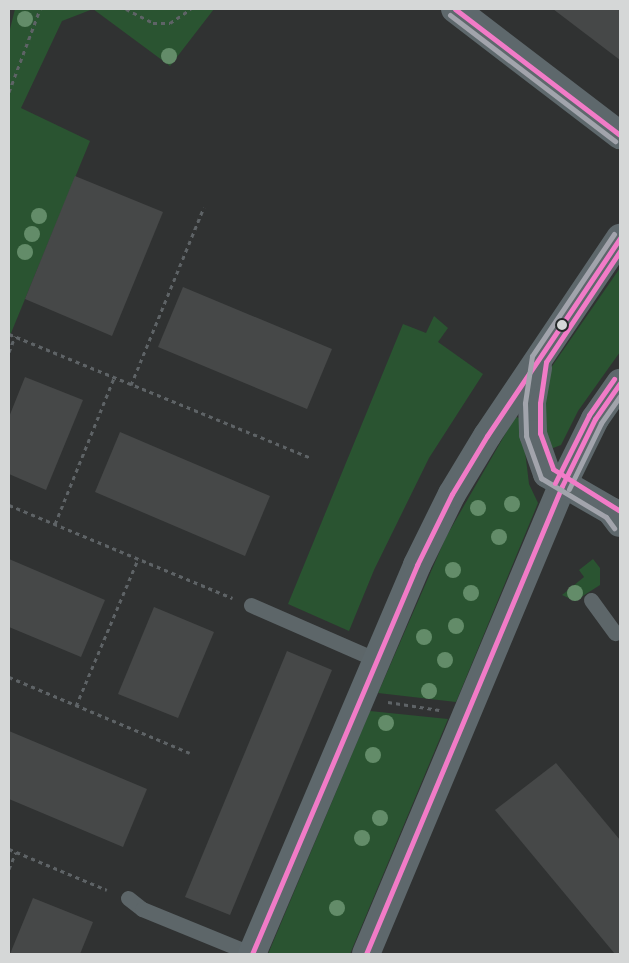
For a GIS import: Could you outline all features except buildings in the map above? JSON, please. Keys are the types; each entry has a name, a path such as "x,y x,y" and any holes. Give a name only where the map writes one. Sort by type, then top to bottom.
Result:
{"main road":[{"path":"455,9 620,135"},
{"path":"252,954 360,698 452,494 620,238"},
{"path":"539,359 532,403 533,434 546,474 562,486 611,511 620,523"},
{"path":"366,954 562,486 595,419 620,383"}],"lane":[{"path":"591,600 618,634"},
{"path":"251,605 377,660"},
{"path":"128,898 142,909 252,954"}],"path":[{"path":"9,92 40,9"},
{"path":"126,9 153,23 170,23 191,9"},
{"path":"131,385 204,207"},
{"path":"9,334 312,458"},
{"path":"9,352 15,336"},
{"path":"55,524 114,378"},
{"path":"9,505 251,605"},
{"path":"76,706 138,559"},
{"path":"9,677 190,753"},
{"path":"360,698 466,714"},
{"path":"9,849 128,898"},
{"path":"9,869 16,852"}],"green space":[{"path":"15,9 93,9 62,21 21,108 90,141 9,338 9,33"},
{"path":"93,9 214,9 170,66"},
{"path":"620,268 620,352 578,411 561,445 553,448 545,442 543,396 548,372"},
{"path":"434,316 448,328 438,342 483,374 429,458 374,570 349,631 288,604 403,324 426,333"},
{"path":"515,417 521,418 529,484 538,503 456,702 378,693 446,537"},
{"path":"593,559 600,568 600,585 575,601 562,595 584,577 579,570"},
{"path":"370,711 448,719 350,954 268,954"}],"transit line":[{"path":"455,9 620,135"},
{"path":"450,15 615,141"},
{"path":"614,234 532,356 525,403 526,436 541,478 606,517 614,528"},
{"path":"252,954 417,565 452,494 487,436 620,238"},
{"path":"620,251 546,362 540,403 540,433 553,469 620,511"},
{"path":"555,483 589,415 614,379"},
{"path":"366,954 562,486 595,419 620,383"},
{"path":"569,489 601,423 620,396"}]}
